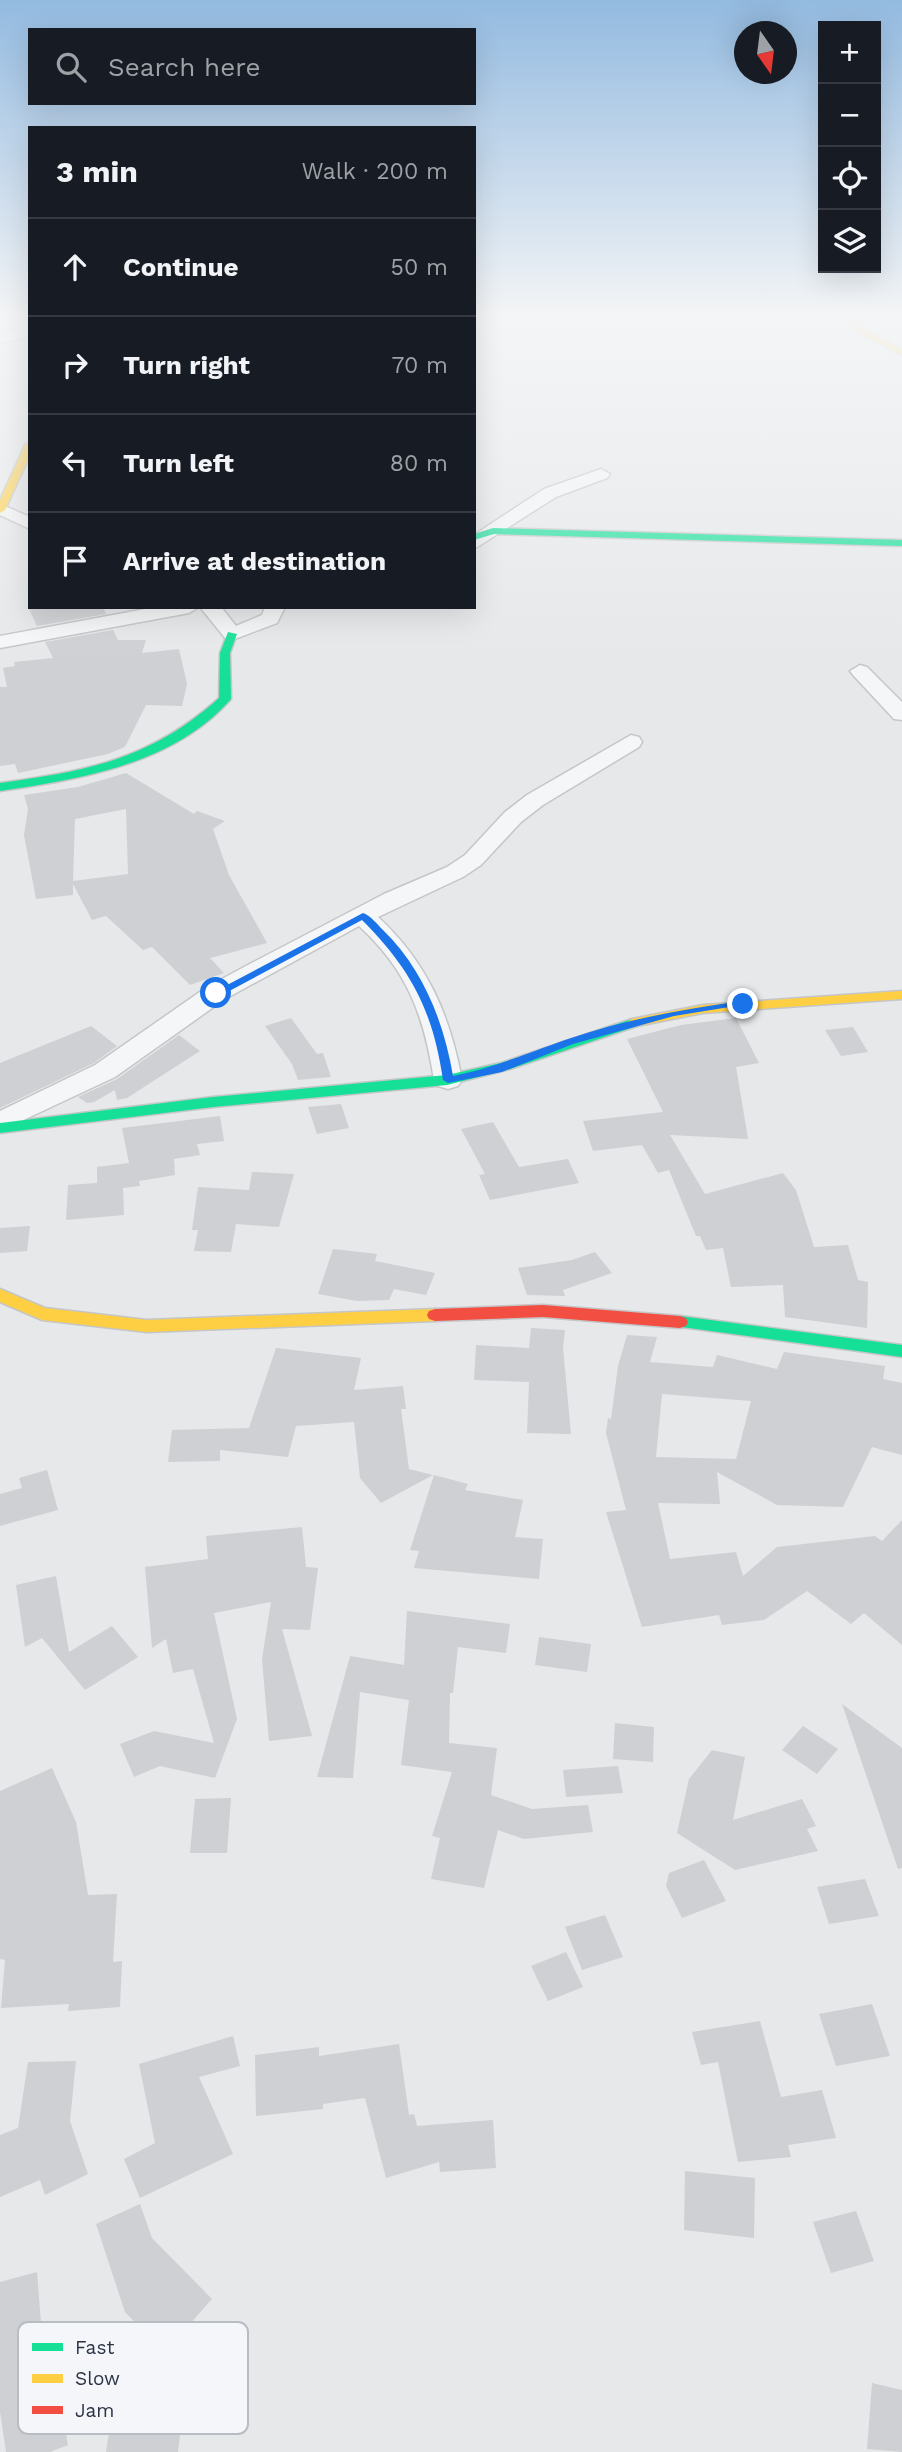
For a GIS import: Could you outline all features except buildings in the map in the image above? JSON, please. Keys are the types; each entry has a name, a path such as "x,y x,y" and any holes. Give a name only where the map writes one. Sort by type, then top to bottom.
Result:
{"street":[{"path":"28,449 1,509 28,523"},
{"path":"476,542 550,493 601,474"},
{"path":"476,536 493,531 902,543"},
{"path":"0,642 178,609"},
{"path":"212,609 232,634"},
{"path":"0,787 81,776 118,766 154,749 212,712 225,699 225,653 232,634 270,619 274,609"},
{"path":"860,671 902,714"},
{"path":"0,1122 105,1071 216,993 464,866 535,800 631,742"},
{"path":"363,916 399,951 432,1012 443,1045 448,1080"},
{"path":"0,1128 217,1101 448,1080 498,1070 569,1042 674,1013 743,1004 788,1005 902,995"},
{"path":"0,1295 42,1314 147,1326 543,1311 719,1325 902,1351"}],"traffic: fast":[{"path":"476,536 493,531 902,543"},
{"path":"0,787 92,771 148,752 175,738 225,699 225,653 232,634"},
{"path":"0,1128 213,1102 447,1080 505,1066 632,1023"},
{"path":"680,1322 902,1351"}],"traffic: slow":[{"path":"0,510 28,449"},
{"path":"632,1023 703,1009 902,995"},
{"path":"0,1295 42,1314 147,1326 435,1315"}],"traffic: jam":[{"path":"435,1315 543,1311 680,1322"}],"route":[{"path":"216,993 363,916 399,951 432,1012 443,1045 448,1080 498,1070 569,1042 674,1013 743,1004"}]}
